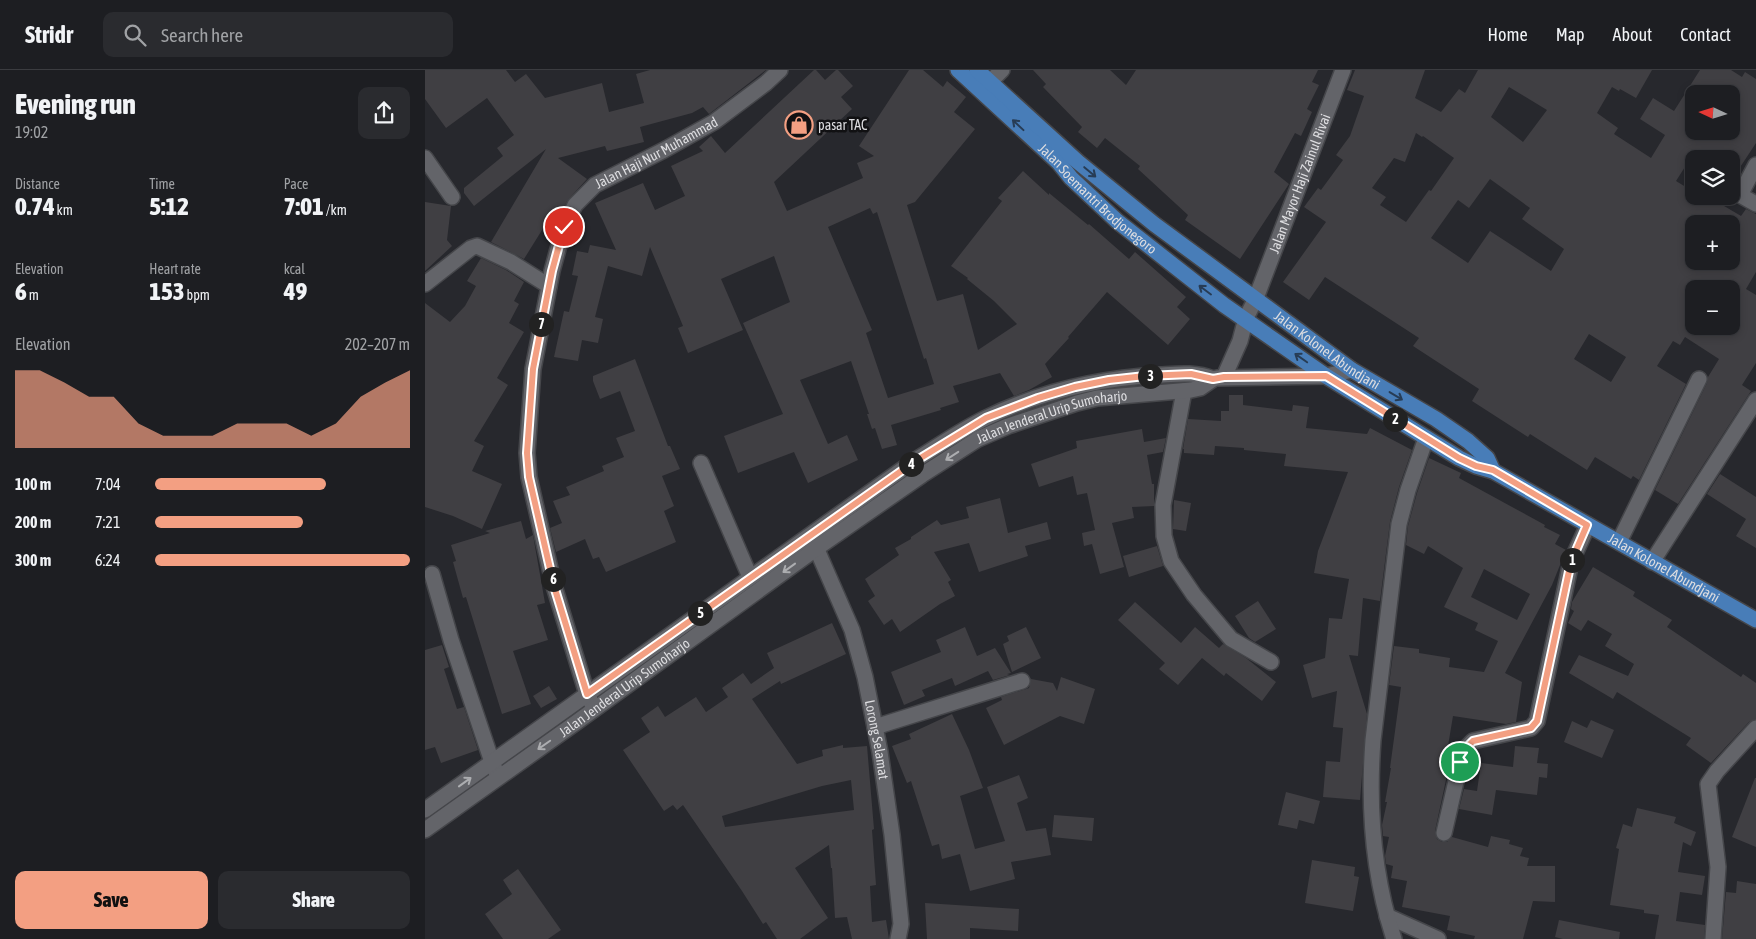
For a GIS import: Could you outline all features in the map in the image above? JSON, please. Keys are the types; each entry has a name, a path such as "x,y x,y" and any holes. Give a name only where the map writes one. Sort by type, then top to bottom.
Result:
{"main road":[{"name":"Jalan Soemantri Brodjonegoro","path":"958,70 1059,162 1071,178 1117,221 1194,282 1245,318"},
{"name":"Jalan Soemantri Brodjonegoro","path":"977,70 1078,162 1154,224 1256,298"},
{"name":"Jalan Kolonel Abundjani","path":"1256,298 1352,370 1436,419 1468,441 1487,458 1493,470"},
{"name":"Jalan Kolonel Abundjani","path":"1245,318 1326,376 1426,438 1476,466 1493,470 1756,620"}],"street":[{"name":"Jalan Haji Nur Muhammad","path":"594,710 587,694 554,586 529,477 527,453 533,369 549,286 564,227 575,206 595,185 714,122 780,70"},
{"path":"990,82 1002,70"},
{"name":"Jalan Mayor Haji Zainul Rivai","path":"1218,378 1240,341 1245,318 1256,298 1343,70"},
{"path":"425,158 452,196"},
{"path":"1740,186 1756,164"},
{"path":"1740,196 1756,204"},
{"path":"425,284 471,248 477,246 511,262 549,286"},
{"path":"1218,378 1326,376 1352,370"},
{"name":"Jalan Jenderal Urip Sumoharjo","path":"425,830 594,710 914,462 972,426 1003,411 1075,387 1109,380 1191,374 1218,378"},
{"name":"Jalan Jenderal Urip Sumoharjo","path":"425,810 750,577 813,541 978,439 1042,414 1097,398 1184,392 1200,388 1218,378"},
{"path":"1619,542 1699,379"},
{"path":"1184,392 1163,505 1164,536 1171,561 1194,595 1231,639 1271,662"},
{"path":"1652,562 1756,400"},
{"path":"1394,939 1387,916 1375,856 1370,774 1399,524 1408,490 1426,438"},
{"path":"701,463 750,577"},
{"path":"1444,833 1463,751 1473,741 1531,728 1537,721 1571,562 1587,525"},
{"name":"Lorong Selamat","path":"813,541 852,630 865,677 891,826 901,924 898,939"},
{"path":"432,574 451,640 492,762 499,777"},
{"path":"875,727 1022,681"},
{"path":"1713,939 1718,867 1709,784 1717,771 1756,728"},
{"path":"1387,916 1438,939"}],"building":[{"path":"425,70 506,70 515,82 526,74 545,98 602,83 609,112 644,103 636,74 650,70 766,70 709,114 703,107 692,113 640,127 644,142 607,151 605,146 558,158 587,179 567,201 554,227 547,222 524,259 491,242 546,149 474,206 464,193 464,188 503,156 497,148 514,135 487,98 446,128 425,99"},
{"path":"814,70 825,80 838,70 853,86 841,97 852,109 774,182 787,211 863,178 857,163 874,156 859,146 909,70 923,70 943,87 947,81 966,97 954,112 975,129 915,202 907,205 937,301 963,294 978,350 1017,324 968,278 951,266 1002,201 998,198 1023,171 1049,195 1049,193 1089,224 1129,259 1135,252 1186,297 1177,307 1190,319 1168,345 1107,292 1045,364 1052,377 1014,396 1000,373 953,386 959,402 940,408 941,410 891,425 897,445 882,449 875,428 872,429 867,414 869,414 851,361 800,380 828,444 847,435 858,460 808,483 794,452 738,473 724,436 783,414 743,323 790,302 774,256 721,279 743,330 688,353 678,328 683,326 650,247 642,276 608,266 595,317 603,319 598,343 582,340 578,361 554,357 564,311 569,312 578,276 572,275 577,251 588,253 590,245 616,250 595,203 643,183 655,210 685,196 671,166 703,151 699,147 711,136 725,153","holes":["870,208 873,214 877,212 924,359 926,358 934,384 888,398 866,333 872,330 828,227"]},
{"path":"1033,70 1110,70 1126,85 1136,70 1318,70 1312,82 1319,85 1307,109 1312,112 1301,136 1295,133 1274,172 1289,184 1240,259 1185,220 1188,215 1138,169 1140,166 1105,138 1097,148 1078,132 1082,127 1043,87 1046,84"},
{"path":"1355,70 1425,70 1415,98 1441,112 1459,89 1465,93 1478,70 1652,70 1636,98 1620,89 1619,91 1612,87 1597,113 1618,128 1614,134 1651,158 1665,135 1640,119 1653,98 1674,111 1685,94 1685,140 1740,140 1740,85 1690,85 1700,70 1731,70 1742,77 1745,72 1756,79 1756,143 1740,167 1740,150 1685,150 1685,167 1676,181 1685,186 1685,205 1722,205 1739,215 1685,215 1685,270 1740,270 1740,215 1746,209 1756,214 1756,272 1746,289 1756,295 1756,363 1742,385 1751,391 1678,504 1655,490 1707,383 1708,377 1719,359 1685,337 1680,345 1673,341 1657,366 1686,384 1639,480 1633,476 1631,479 1595,457 1587,470 1530,434 1528,437 1472,401 1479,389 1413,346 1419,338 1325,277 1309,300 1283,282 1326,222 1304,207 1318,188 1321,190 1343,160 1336,155 1350,136 1364,96 1347,90","holes":["1509,87 1547,110 1523,142 1491,117","1416,133 1454,158 1406,222 1380,205 1386,197 1372,188 1394,158 1405,162","1490,179 1530,208 1522,219 1564,249 1551,271 1490,231 1468,263 1431,238 1458,200 1469,208","1589,334 1626,357 1611,382 1574,359"]},
{"path":"425,202 451,206 447,240 452,246 425,271"},
{"path":"481,258 506,270 524,282 514,301 519,304 509,323 524,332 497,378 508,385 474,441 484,446 472,471 502,484 482,529 453,516 425,507 425,303 450,322 465,306 476,286 467,281"},
{"path":"635,359 668,446 670,446 680,469 662,476 674,506 664,511 676,542 606,572 599,557 593,559 585,539 556,552 550,528 562,523 553,501 570,495 566,487 604,471 602,466 624,457 616,438 635,431 620,391 600,399 593,376"},
{"path":"1229,395 1243,395 1243,405 1292,411 1293,405 1309,407 1306,428 1367,434 1370,428 1412,450 1399,487 1390,522 1380,601 1363,598 1358,656 1349,655 1367,714 1360,800 1323,797 1326,761 1340,762 1343,728 1333,727 1337,691 1312,698 1303,665 1325,658 1329,618 1342,619 1349,579 1314,573 1318,551 1348,472 1284,466 1286,454 1244,450 1244,448 1215,446 1214,455 1184,453 1188,419 1221,421 1221,411 1229,411"},
{"path":"1142,429 1144,442 1166,438 1163,452 1147,455 1152,484 1154,484 1154,506 1132,507 1134,518 1112,523 1124,567 1100,574 1092,544 1084,546 1082,533 1095,530 1087,493 1077,495 1073,476 1039,487 1031,464 1077,448 1076,441"},
{"path":"1429,458 1461,473 1459,478 1560,535 1555,544 1566,550 1552,585 1505,673 1522,682 1516,722 1506,724 1453,716 1447,752 1452,752 1435,831 1437,839 1442,842 1447,842 1452,837 1488,847 1491,836 1510,840 1509,844 1523,848 1520,856 1529,858 1527,866 1555,866 1555,902 1533,901 1523,939 1474,939 1475,936 1447,930 1450,916 1402,907 1407,881 1391,878 1393,866 1386,864 1385,856 1389,837 1383,836 1382,825 1387,802 1385,802 1401,687 1389,685 1394,646 1419,649 1419,653 1450,658 1449,667 1484,672 1498,641 1475,630 1478,623 1444,607 1463,568 1428,546 1424,554 1406,545 1408,526","holes":["1484,569 1530,594 1517,620 1471,597"]},
{"path":"1720,474 1756,497 1756,548 1736,536 1746,519 1707,494"},
{"path":"1000,498 1008,533 1047,522 1051,539 1025,546 1028,556 979,572 969,543 934,552 951,580 948,582 955,596 940,604 900,632 892,619 884,625 868,601 875,596 865,579 899,555 895,548 937,520 941,525 969,518 966,507"},
{"path":"1174,500 1191,503 1186,531 1173,529"},
{"path":"521,521 526,539 533,535 545,603 537,605 548,640 513,651 531,704 502,714 466,597 463,598 453,562 456,561 451,545 490,533 485,531"},
{"path":"1157,546 1163,566 1129,577 1123,556"},
{"path":"1593,567 1635,592 1633,596 1672,620 1667,627 1741,677 1743,674 1756,683 1756,719 1749,722 1711,763 1686,745 1691,738 1617,692 1613,699 1569,673 1579,655 1628,676 1634,664 1605,646 1612,634 1588,620 1581,631 1568,623 1574,611 1571,609 1572,602"},
{"path":"1258,601 1276,629 1255,642 1249,638 1235,616"},
{"path":"1135,602 1181,643 1195,627 1219,648 1223,644 1246,658 1276,682 1262,701 1226,673 1224,676 1202,658 1178,685 1159,669 1165,663 1118,620"},
{"path":"832,623 846,654 781,684 780,681 752,699 797,764 823,756 822,750 843,745 843,748 867,746 874,829 872,830 876,885 870,886 872,922 886,920 889,939 852,939 847,917 835,918 829,845 795,868 828,918 800,939 777,939 766,922 763,924 683,805 677,810 673,805 664,811 623,750 650,732 641,718 658,706 665,717 696,697 706,712 728,697 722,688 743,673 751,684 774,668 767,653","holes":["851,780 854,810 725,827 722,816 822,786"]},
{"path":"965,627 977,656 995,648 1011,673 1007,674 1010,675 993,680 988,671 955,686 952,678 922,690 925,696 904,705 891,672 941,652 936,640"},
{"path":"1026,627 1041,658 1012,672 1003,644 1009,641 1007,636"},
{"path":"442,645 449,667 444,669 457,709 464,707 478,750 441,763 435,747 425,750 425,650"},
{"path":"1061,677 1095,689 1084,724 1060,716 1004,745 986,708 1002,700 1001,697 1029,688 1031,679 1053,683 1057,691"},
{"path":"549,686 557,699 541,708 533,696"},
{"path":"952,714 969,750 983,788 960,796 975,849 1005,841 987,787 1019,775 1028,798 1017,803 1026,831 1046,828 1051,855 1011,862 1015,879 970,891 960,854 942,859 939,844 932,846 911,781 907,783 892,746 911,739 909,734"},
{"path":"1591,720 1614,730 1602,758 1564,742 1572,721 1587,728"},
{"path":"1515,746 1539,748 1537,763 1548,764 1547,778 1539,777 1537,795 1496,790 1492,815 1459,809 1464,789 1477,791 1481,763 1513,767"},
{"path":"1756,778 1756,847 1732,837"},
{"path":"1286,792 1320,801 1314,824 1299,820 1297,829 1278,825"},
{"path":"1637,808 1676,817 1674,823 1696,832 1691,846 1683,842 1678,872 1705,876 1702,895 1680,892 1676,921 1705,925 1704,939 1655,939 1659,915 1644,913 1644,910 1610,905 1619,849 1616,848 1623,824 1632,827"},
{"path":"1054,815 1094,818 1092,841 1052,837"},
{"path":"1312,860 1355,867 1354,876 1359,877 1353,911 1305,903"},
{"path":"518,869 561,930 548,939 503,939 485,914 512,894 503,880"},
{"path":"1737,881 1756,884 1756,939 1722,939 1726,892 1736,893"},
{"path":"925,903 1019,909 1018,931 970,928 970,939 927,939"},
{"path":"1559,920 1620,932 1619,939 1563,939 1555,937"}],"place":[{"name":"pasar TAC","path":"799,125"}],"route":[{"path":"564,227 552,271 533,369 527,453 529,477 554,586 587,694 914,462 986,418 1038,398 1075,387 1126,377 1191,374 1213,379 1224,377 1326,376 1459,458 1476,466 1493,470 1587,525 1571,562 1537,721 1531,728 1473,741 1463,751 1460,762"}]}
